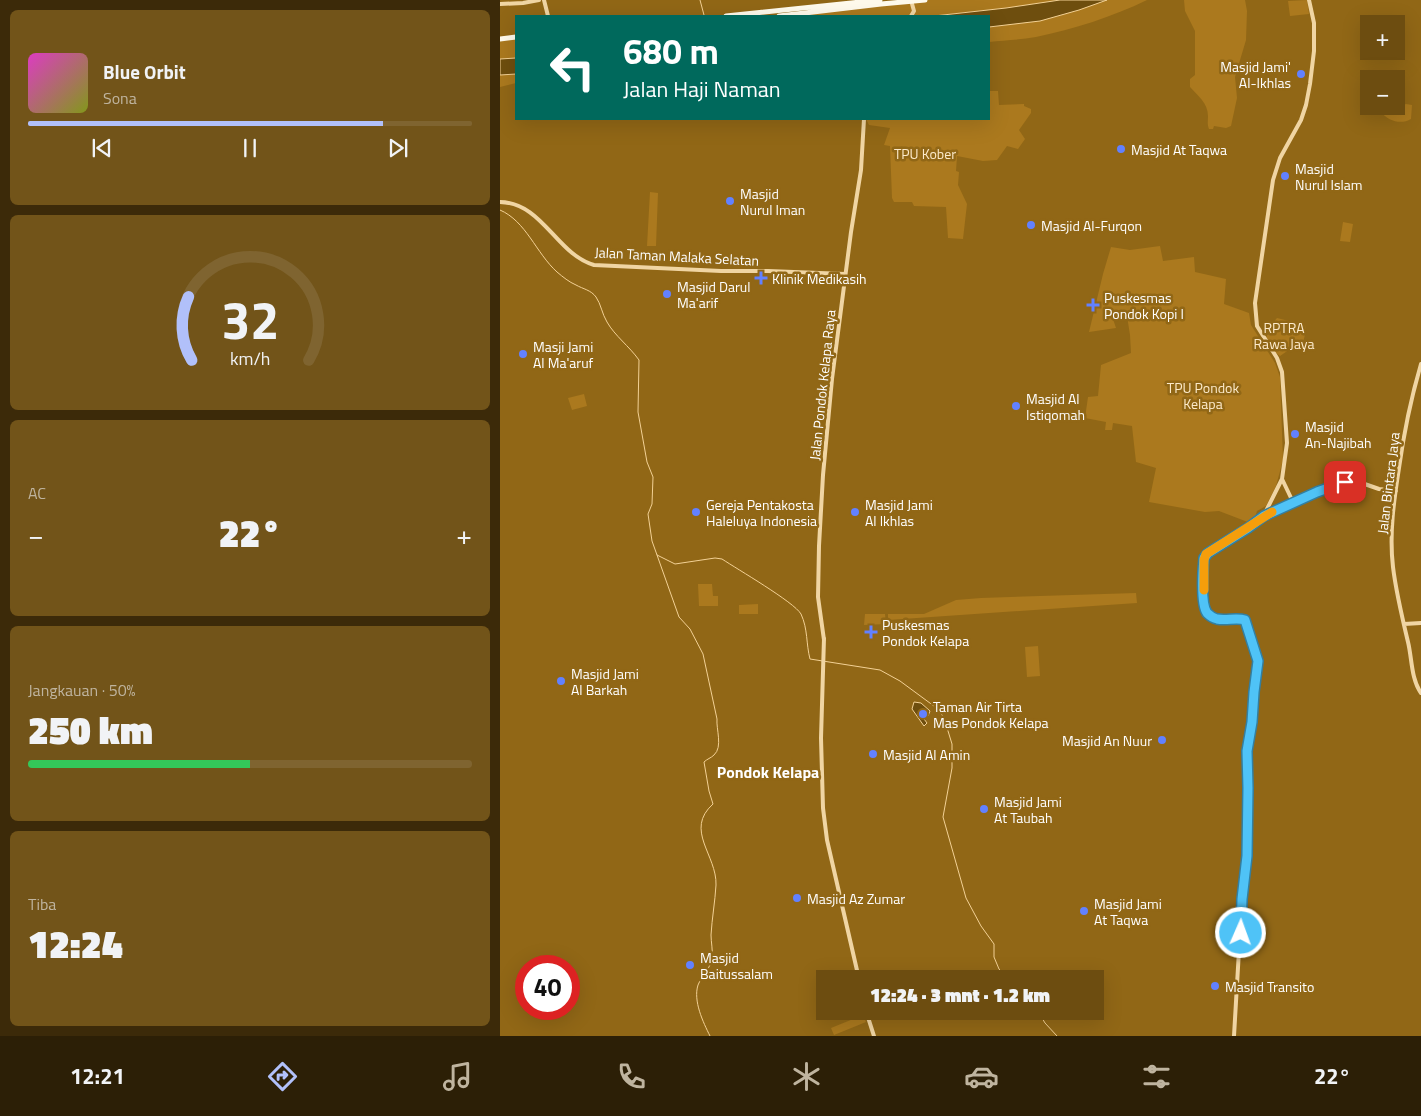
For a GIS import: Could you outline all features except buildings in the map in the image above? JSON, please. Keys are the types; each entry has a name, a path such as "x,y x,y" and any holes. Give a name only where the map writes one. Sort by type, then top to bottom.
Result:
{"main road":[{"path":"748,15 880,0"},
{"path":"788,15 899,2 912,5 925,0"},
{"path":"500,37 515,36"}],"street":[{"path":"500,4 538,0"},
{"path":"544,0 548,15"},
{"path":"1264,516 1282,479 1287,443 1282,372 1277,358 1257,326 1254,309 1273,180 1280,158 1301,120 1310,84 1314,51 1314,23 1309,0"},
{"name":"Jalan Pondok Kelapa Raya","path":"857,970 827,840 823,808 821,738 824,623 819,594 819,546 823,475 832,379 837,354 845,274 861,170 864,120"},
{"name":"Jalan Taman Malaka Selatan","path":"500,202 512,203 526,208 580,259 594,265 845,274"},
{"name":"Jalan Bintara Jaya","path":"1421,364 1408,411 1396,491 1392,550 1394,574 1404,624 1415,678 1421,693"},
{"path":"1282,479 1293,502"},
{"path":"1234,1036 1242,899 1247,856 1247,751 1258,661 1245,620 1220,619 1212,617 1207,613 1204,602 1204,560 1208,553 1264,516 1317,492 1349,481 1361,482 1379,489 1396,491"},
{"path":"1404,624 1421,623"},
{"path":"869,1020 874,1036"}],"green space":[{"path":"925,0 1147,0 1107,17 1064,30 1030,38 990,42 990,15 788,15"},
{"path":"1184,0 1245,0 1247,11 1246,40 1235,77 1237,98 1231,126 1226,128 1214,126 1213,129 1209,129 1208,111 1202,100 1190,87 1190,79 1195,75 1195,31 1185,11"},
{"path":"1307,0 1309,14 1290,16 1288,1"},
{"path":"515,37 515,83 500,87 500,39"},
{"name":"TPU Kober","path":"990,91 998,91 999,105 1024,104 1024,106 1031,109 1031,113 1019,130 1025,139 1018,149 1007,146 997,160 983,161 957,156 956,171 959,172 958,185 967,204 963,239 948,238 946,207 914,206 912,202 894,202 892,198 890,146 884,145 890,128 869,125 866,120 990,120"},
{"path":"1405,104 1412,105 1411,119 1399,122 1384,115 1405,115"},
{"path":"650,192 658,193 656,246 647,246"},
{"path":"1343,222 1353,224 1350,242 1340,241"},
{"name":"TPU Pondok Kelapa","path":"1160,246 1163,261 1194,257 1195,272 1226,279 1224,304 1249,313 1251,325 1275,363 1280,377 1283,460 1276,486 1266,506 1257,511 1253,524 1219,511 1205,512 1149,502 1156,468 1136,462 1132,426 1113,423 1112,430 1105,430 1106,422 1085,418 1088,397 1098,396 1101,365 1131,353 1127,316 1113,319 1116,328 1089,332 1111,247 1130,250"},
{"name":"RPTRA Rawa Jaya","path":"1277,318 1305,325 1306,331 1302,346 1293,347 1280,356 1264,343 1271,325"},
{"path":"584,394 587,406 572,410 568,398"},
{"path":"698,584 712,584 713,596 718,596 718,606 699,606"},
{"path":"1136,593 1137,603 888,620 888,614 924,614 956,600"},
{"path":"758,604 758,614 739,614 739,605"},
{"path":"865,614 885,614 886,624 864,625"},
{"path":"1038,646 1040,676 1027,677 1025,647"},
{"path":"851,1020 865,1020 866,1022 834,1035 831,1028"}],"shaded area":[{"path":"1060,0 1107,0 1040,21 990,27 990,15 943,15"},
{"path":"515,58 515,74 500,75 500,59"},
{"name":"Taman Air Tirta Mas Pondok Kelapa","path":"914,702 921,703 930,711 924,719 927,723 924,726 912,709"}],"waterway":[{"path":"700,0 704,15"},
{"path":"500,210 509,215 524,229 557,272 594,295 610,327 639,360 638,412 647,462 653,477 652,504 648,514 652,541 657,555 675,564 715,558 722,559 777,594 801,614 805,625 810,659 880,670 900,681 938,709 944,718 952,744 952,768 943,817 966,898 981,926 994,944 994,957 1000,970"},
{"path":"657,555 679,617 690,629 703,654 717,719 719,738 717,752 704,762 713,804 701,823 701,833 712,863 716,885 711,935 712,955 710,965 700,981 697,991 700,1011 710,1036"},
{"path":"1043,1020 1057,1036"}],"slow traffic":[{"path":"1204,590 1204,558 1206,554 1272,512"}],"place":[{"name":"Masjid Jami' Al-Ikhlas","path":"1301,74"},
{"name":"Masjid At Taqwa","path":"1121,149"},
{"name":"Masjid Nurul Islam","path":"1285,176"},
{"name":"Masjid Nurul Iman","path":"730,201"},
{"name":"Masjid Al-Furqon","path":"1031,225"},
{"name":"Klinik Medikasih","path":"761,278"},
{"name":"Masjid Darul Ma'arif","path":"667,294"},
{"name":"Puskesmas Pondok Kopi I","path":"1093,305"},
{"name":"Masji Jami Al Ma'aruf","path":"523,354"},
{"name":"Masjid Al Istiqomah","path":"1016,406"},
{"name":"Masjid An-Najibah","path":"1295,434"},
{"name":"Gereja Pentakosta Haleluya Indonesia","path":"696,512"},
{"name":"Masjid Jami Al Ikhlas","path":"855,512"},
{"name":"Puskesmas Pondok Kelapa","path":"871,632"},
{"name":"Masjid Jami Al Barkah","path":"561,681"},
{"name":"Taman Air Tirta Mas Pondok Kelapa","path":"923,714"},
{"name":"Masjid An Nuur","path":"1162,740"},
{"name":"Masjid Al Amin","path":"873,754"},
{"name":"Masjid Jami At Taubah","path":"984,809"},
{"name":"Masjid Az Zumar","path":"797,898"},
{"name":"Masjid Jami At Taqwa","path":"1084,911"},
{"name":"Masjid Baitussalam","path":"690,965"},
{"name":"Masjid Transito","path":"1215,986"}],"district":[{"name":"Pondok Kelapa","path":"768,772"}],"route":[{"path":"1241,933 1242,899 1247,856 1247,751 1258,661 1245,620 1225,620 1212,617 1207,613 1204,602 1204,558 1206,554 1274,510 1345,482"}]}
